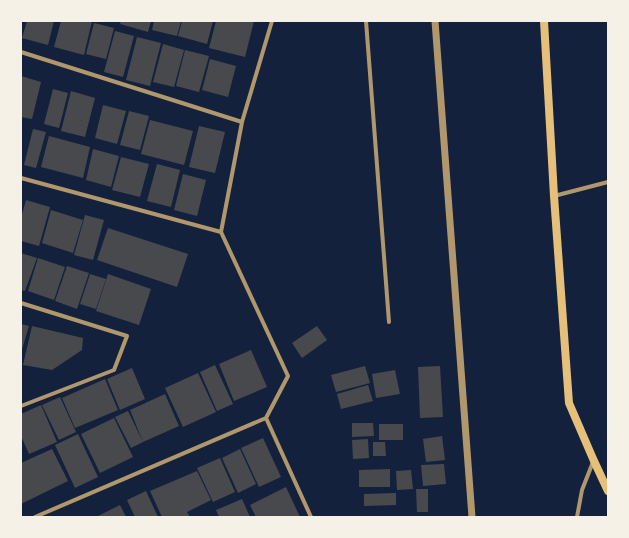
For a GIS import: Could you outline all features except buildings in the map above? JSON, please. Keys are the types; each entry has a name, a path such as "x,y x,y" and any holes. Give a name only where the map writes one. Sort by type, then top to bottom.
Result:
{"main road":[{"path":"544,21 554,196 569,403 608,491"}],"street":[{"path":"35,517 266,418 288,376 221,232 242,122 272,21"},
{"path":"366,21 389,322"},
{"path":"435,21 472,517"},
{"path":"21,52 242,122"},
{"path":"21,178 221,232"},
{"path":"554,196 608,182"},
{"path":"21,303 127,336 114,370 21,406"},
{"path":"266,418 311,517"},
{"path":"577,517 582,490 594,462"}]}
